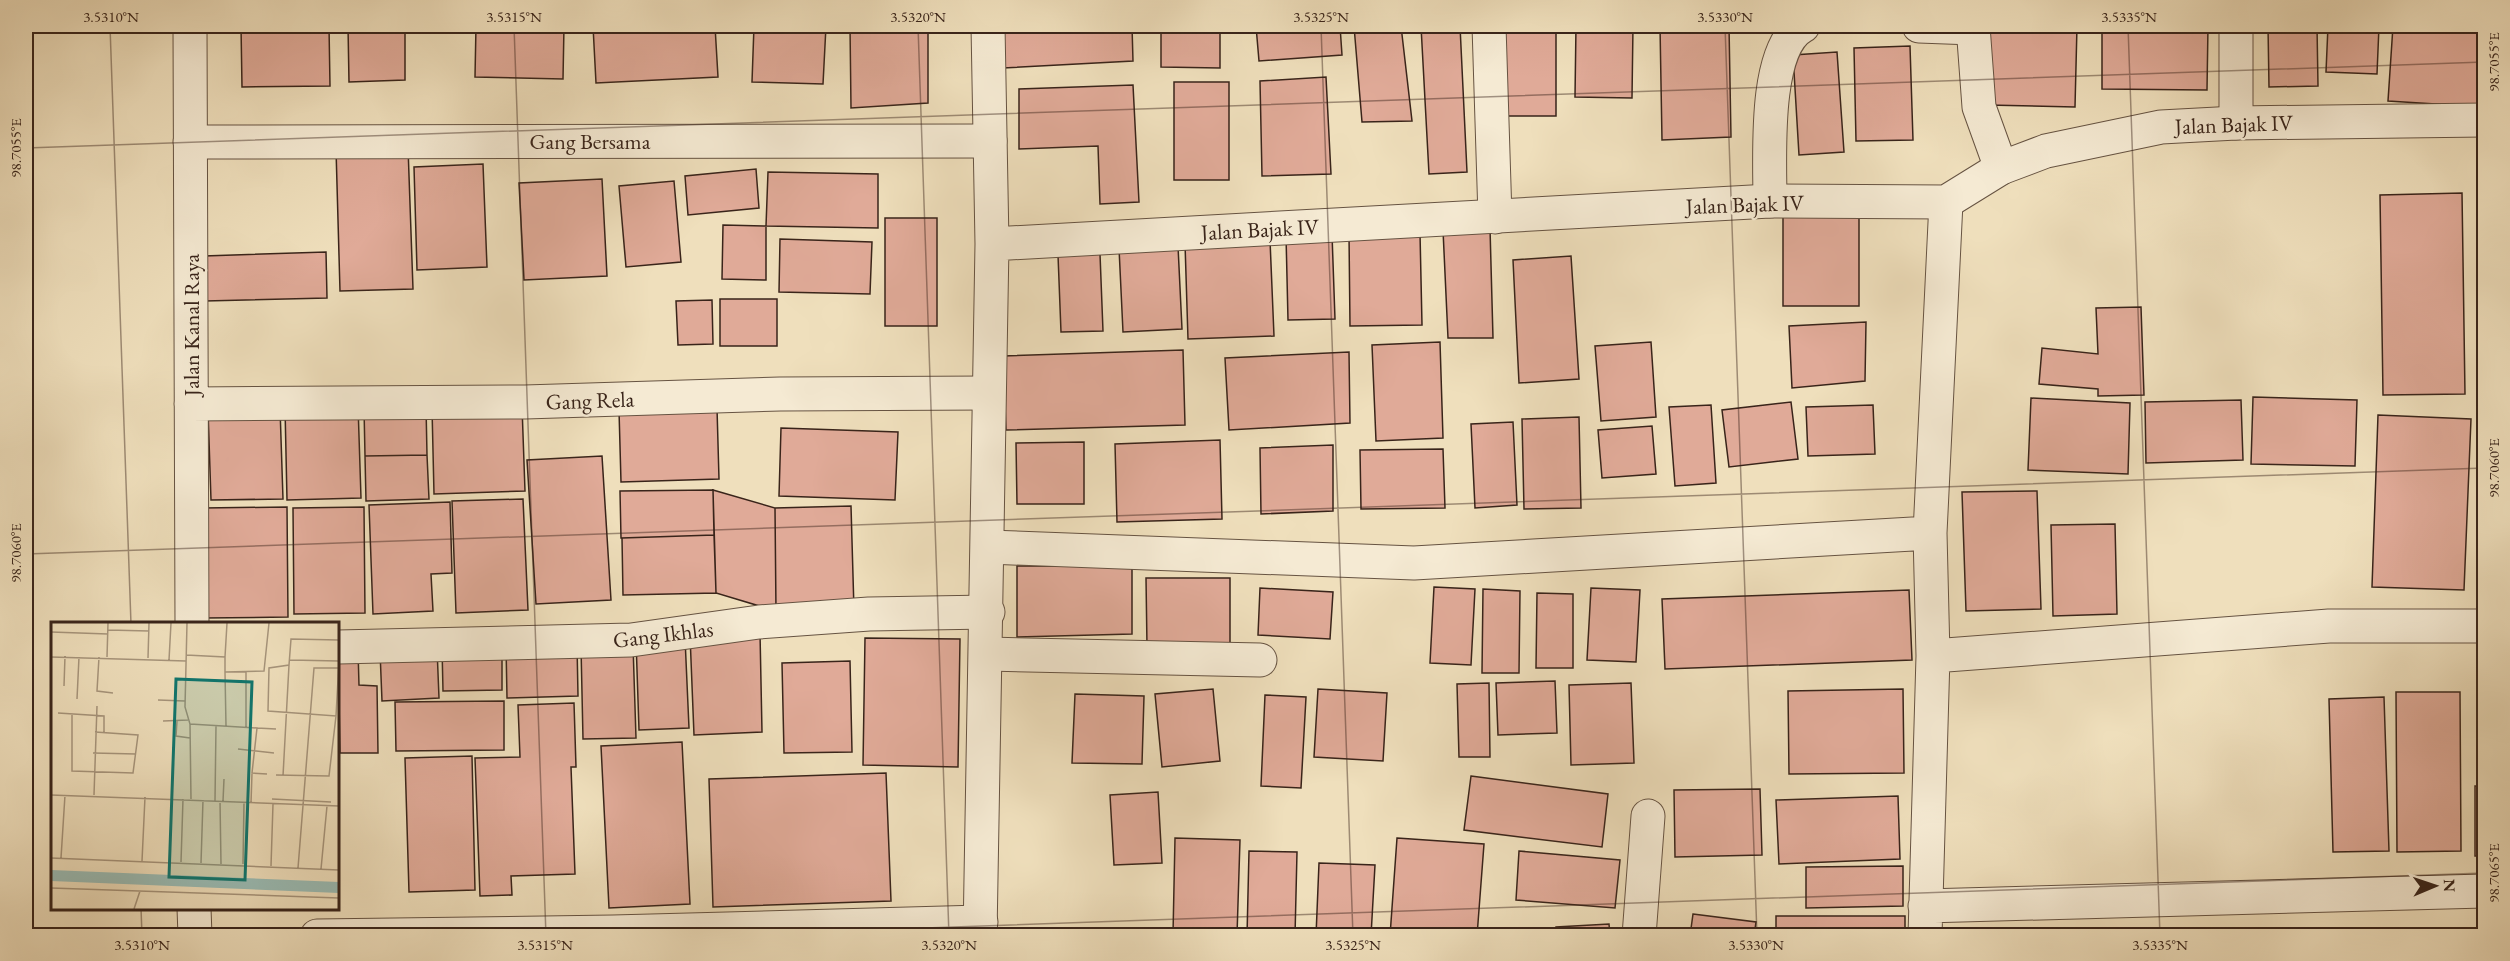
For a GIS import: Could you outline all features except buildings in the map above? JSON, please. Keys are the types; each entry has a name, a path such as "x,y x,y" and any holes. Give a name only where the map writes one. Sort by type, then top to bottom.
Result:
{"street":[{"name":"Jalan Kanal Raya","path":"190,26 192,622"},
{"path":"318,936 981,929 988,612 988,393 992,244 988,26"},
{"path":"1489,26 1495,217"},
{"path":"1770,201 1770,152 1776,64 1793,31 1803,26"},
{"path":"1920,26 1973,27 1979,107 2001,168"},
{"path":"2236,26 2236,123"},
{"name":"Jalan Bajak IV","path":"992,244 1770,201 1946,202 2001,168 2046,151 2161,127 2236,123 2484,120"},
{"name":"Gang Bersama","path":"190,142 990,141"},
{"path":"1946,202 1930,533 1933,656 1925,921 2484,891"},
{"name":"Gang Rela","path":"191,404 525,402 780,394 988,393"},
{"path":"988,548 1414,563 1930,533"},
{"name":"Gang Ikhlas","path":"339,647 631,640 770,621 869,614 988,612"},
{"path":"1933,656 2329,626 2484,626"},
{"path":"987,654 1260,660"},
{"path":"1639,936 1648,816"},
{"path":"194,910 195,936"}]}
